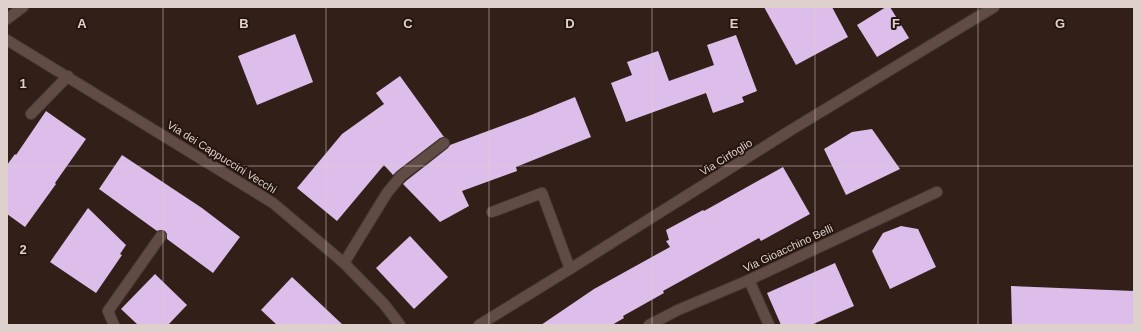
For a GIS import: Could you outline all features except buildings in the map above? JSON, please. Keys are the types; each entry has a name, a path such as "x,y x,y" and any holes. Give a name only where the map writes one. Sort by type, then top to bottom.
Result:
{"street":[{"path":"9,14 23,7"},
{"name":"Via Cirfoglio","path":"479,325 570,270 791,130 990,9"},
{"name":"Via dei Cappuccini Vecchi","path":"7,40 273,203 344,263 384,304 400,325"},
{"path":"31,114 68,76"},
{"path":"344,263 387,193 401,176 444,143"},
{"name":"Via Gioacchino Belli","path":"649,325 678,310 749,280 937,192"},
{"path":"492,212 542,193 570,270"},
{"path":"114,325 108,311 161,236"},
{"path":"749,280 769,325"}]}
